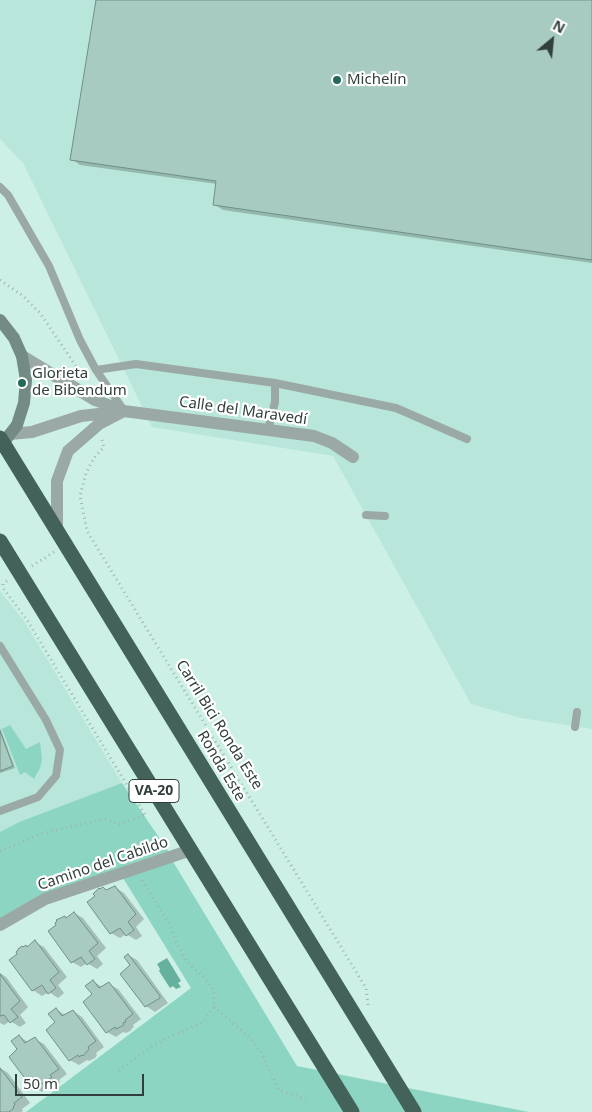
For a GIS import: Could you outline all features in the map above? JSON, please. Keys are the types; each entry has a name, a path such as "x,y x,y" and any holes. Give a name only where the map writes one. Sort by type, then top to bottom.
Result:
{"highway":[{"name":"Ronda Este","path":"4,441 61,539 364,1017 414,1112"},
{"name":"VA-20","path":"2,545 352,1112"}],"street":[{"path":"0,320 14,338 22,356 26,380 24,403 17,425 4,441"},
{"name":"Calle del Maravedí","path":"22,356 95,400 124,411 314,436 332,442 353,457"},
{"path":"61,539 57,480 68,451 93,429 124,411"},
{"name":"Calle del Maravedí","path":"4,441 81,416 124,411"},
{"name":"Camino del Cabildo","path":"0,925 45,899 191,850"}],"lane":[{"path":"0,187 8,195 49,266 80,340 96,370 124,411"},
{"path":"96,370 136,364 275,383 396,408 467,439"},
{"path":"268,430 275,402 275,383"},
{"path":"366,515 385,516"},
{"path":"0,646 46,720 60,750 56,776 38,797 0,811"},
{"path":"575,726 577,712"}],"path":[{"path":"0,280 23,296 40,313 83,376"},
{"name":"Carril Bici Ronda Este","path":"104,447 94,458 86,473 80,496 87,532 366,988 364,1017"},
{"path":"87,532 61,539 20,573 3,584 3,588 27,620 146,815"},
{"path":"0,851 44,833 104,819 120,824 146,815 164,806"},
{"path":"120,1072 142,1053 165,1039 202,1023 214,1007 214,990 204,976 188,963 175,940 170,925 134,869"},
{"path":"214,1007 248,1036 261,1052 279,1090 306,1099"}],"shaded area":[{"path":"0,0 592,0 592,729 521,718 471,704 333,456 152,427 23,163 0,139"},
{"path":"0,591 24,621 122,783 19,822 0,832"},
{"path":"10,725 26,749 40,742 42,759 34,779 25,772 20,775 2,729"},
{"path":"122,783 169,852 35,899 0,920 0,832 19,822"},
{"path":"172,860 297,1066 529,1112 26,1112 191,988 123,878"},
{"path":"167,958 181,981 178,983 181,987 176,989 173,986 170,988 159,971 160,969 157,964"}],"building":[{"name":"Michelín","path":"96,0 592,0 592,260 213,205 216,181 70,160"},
{"path":"0,731 13,766 0,771"},
{"path":"115,886 136,914 128,922 134,930 126,936 120,928 110,934 87,902 95,896 93,894 99,888 103,887 106,890"},
{"path":"74,912 98,943 89,951 95,959 87,965 81,957 71,963 48,931 56,925 56,920 65,916 66,918"},
{"path":"35,940 59,972 50,980 56,988 48,994 42,985 32,991 9,960 17,954 18,949 26,945 27,947"},
{"path":"128,954 160,996 160,998 145,1007 120,974 130,965 124,957"},
{"path":"0,974 20,1001 11,1009 18,1017 10,1023 4,1015 0,1016"},
{"path":"93,980 99,988 109,982 133,1014 125,1020 124,1025 116,1029 115,1027 106,1033 83,1002 92,994 85,986"},
{"path":"56,1008 62,1016 73,1010 96,1041 88,1047 89,1049 83,1056 79,1057 78,1055 69,1061 46,1030 55,1022 48,1014"},
{"path":"19,1035 25,1043 35,1037 59,1069 50,1075 52,1077 46,1083 42,1084 40,1082 32,1088 9,1057 17,1049 11,1041"},
{"path":"0,1068 22,1097 14,1103 14,1108 9,1112 0,1112"}],"place":[{"name":"Michelín","path":"337,80"},
{"name":"Glorieta de Bibendum","path":"22,383"}]}
